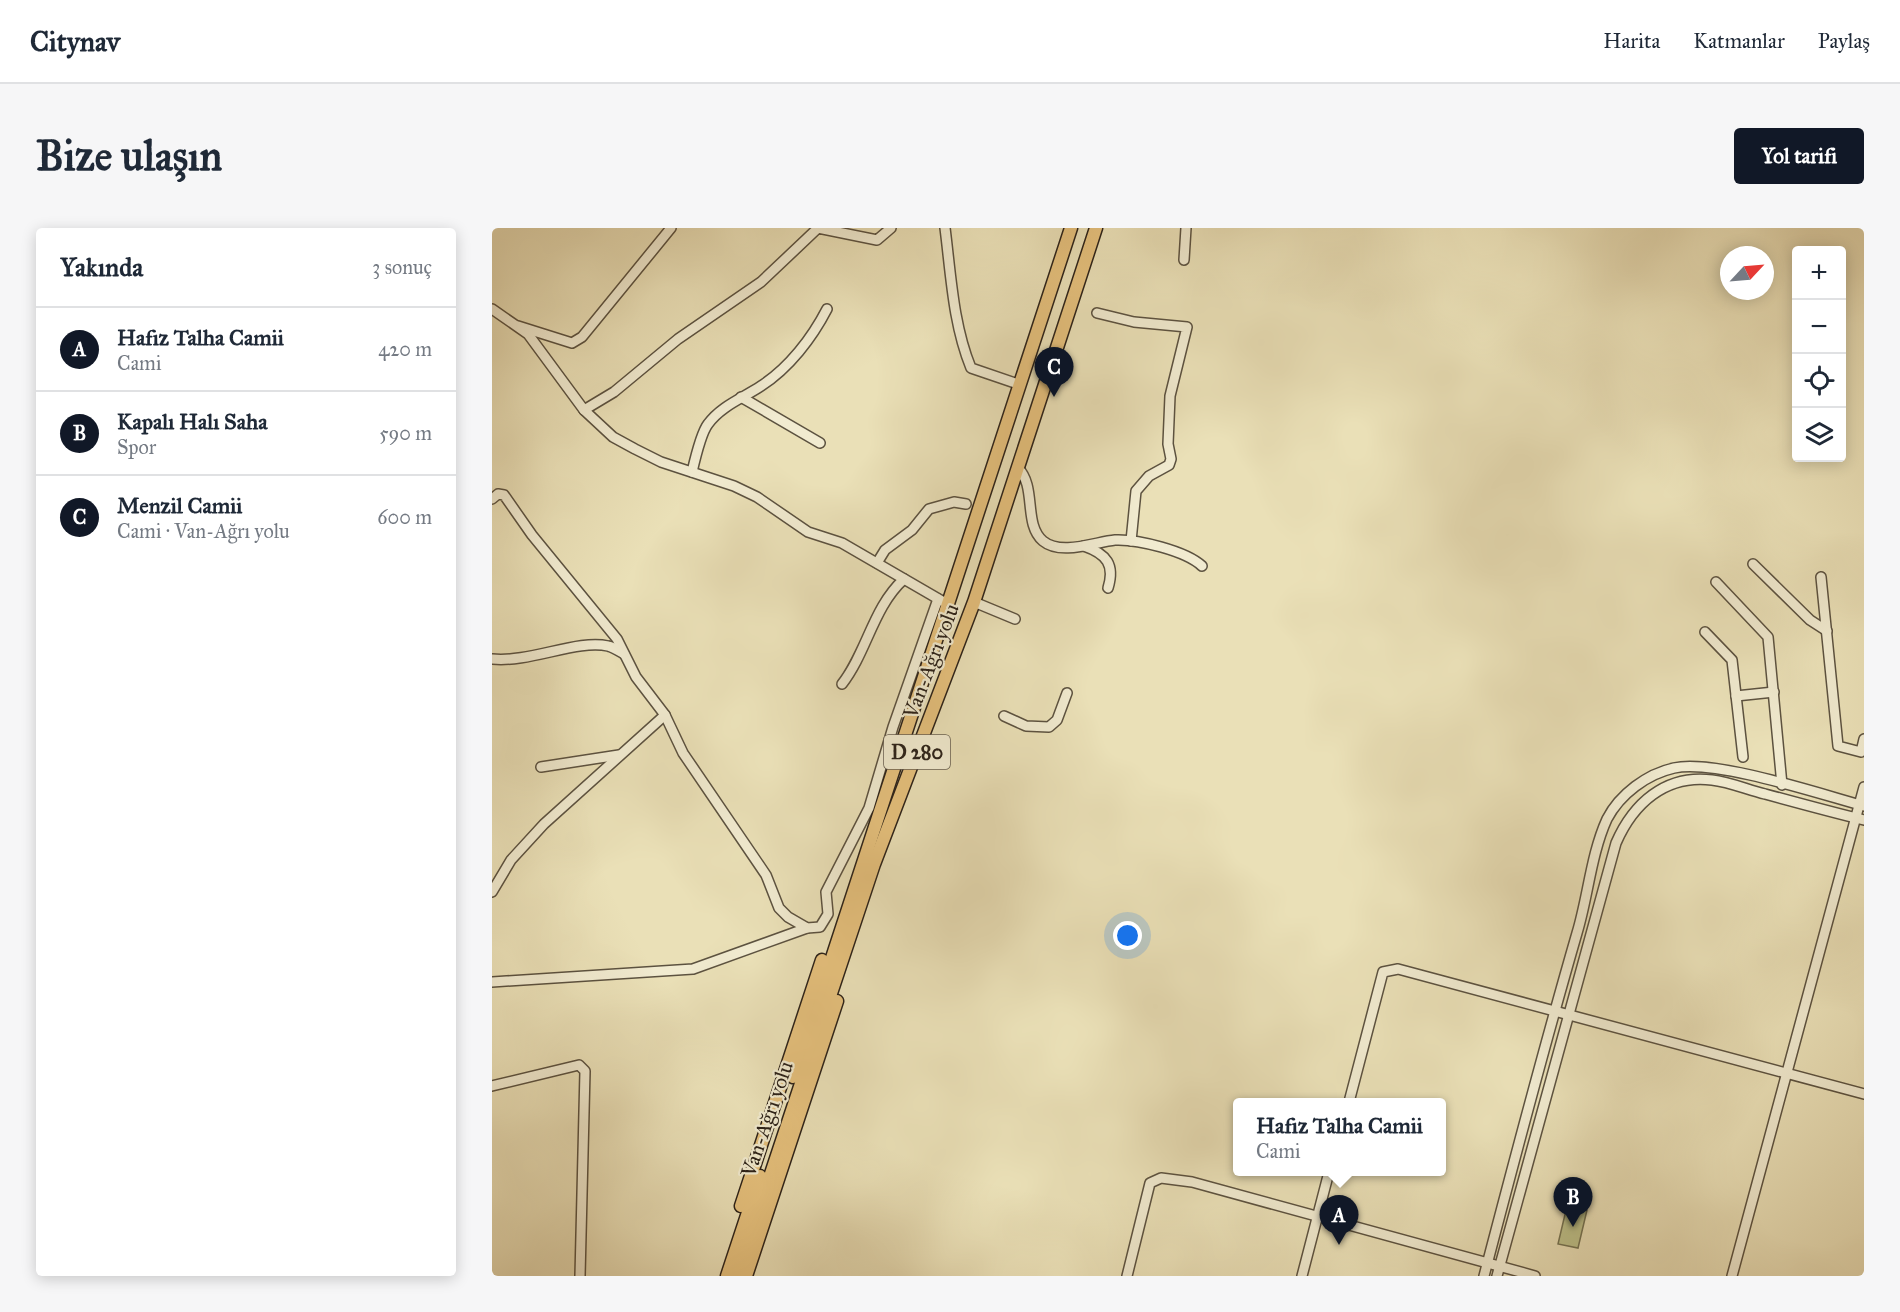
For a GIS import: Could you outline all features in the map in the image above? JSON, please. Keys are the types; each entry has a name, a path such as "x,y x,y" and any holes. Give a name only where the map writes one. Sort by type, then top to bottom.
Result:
{"highway":[{"name":"D 280","path":"727,1276 855,904 943,600 1071,228"},
{"name":"Van-Ağrı yolu","path":"736,1276 855,904 874,864 974,602 1096,228"},
{"path":"719,1276 822,960 855,904"},
{"path":"746,1276 841,988 855,904"}],"street":[{"path":"518,326 572,343 582,337 671,228"},
{"path":"584,410 614,392 678,339 761,282 818,228 877,240 891,228"},
{"path":"945,228 952,297 962,347 971,368 1018,384"},
{"path":"1184,260 1186,228"},
{"path":"492,309 518,326 541,350 584,410 612,437 661,462 757,497 808,532 842,543 943,600 894,727 869,808 826,892 828,914 820,927 807,928 693,969 492,982"},
{"path":"692,472 707,424 741,397 762,386 792,359 816,330 827,309"},
{"path":"1097,313 1134,322 1188,327 1170,396 1168,444 1171,459 1169,465 1149,476 1136,490 1131,541"},
{"path":"541,350 549,337"},
{"path":"741,397 820,442"},
{"path":"1018,468 1025,479 1032,504 1032,519 1041,539 1054,546 1131,541 1191,558 1202,566"},
{"path":"492,499 498,494 504,495 532,535 603,618 636,677 665,715 683,753 766,875 780,908 788,917 807,928"},
{"path":"877,563 885,550 912,530 929,509 954,502 966,504"},
{"path":"1082,545 1096,552 1110,566 1112,573 1108,588"},
{"path":"1753,564 1810,620 1827,631"},
{"path":"1821,577 1838,746 1861,752 1864,739"},
{"path":"842,684 860,655 882,606 904,579"},
{"path":"1716,582 1768,637 1782,785"},
{"path":"974,602 1015,619"},
{"path":"1705,632 1732,660 1743,757"},
{"path":"492,659 520,660 590,645 609,646 624,654"},
{"path":"1736,696 1773,692"},
{"path":"1004,717 1026,726 1049,727 1057,720 1067,693"},
{"path":"492,892 511,860 544,824 665,715"},
{"path":"541,767 621,754"},
{"path":"1484,1276 1583,914 1601,835 1608,818 1622,798 1655,774 1695,765 1861,806"},
{"path":"1498,1271 1616,843 1625,822 1638,805 1656,791 1674,783 1711,780 1860,819"},
{"path":"1732,1276 1785,1073 1860,819 1864,787"},
{"path":"1350,1098 1383,972 1388,969 1398,969 1555,1010 1864,1094"},
{"path":"492,1086 579,1065 585,1071 580,1276"},
{"path":"1302,1276 1328,1176"},
{"path":"1127,1276 1150,1183 1154,1179 1192,1182 1487,1262 1498,1271 1536,1276"}],"green space":[{"path":"1567,1206 1587,1210 1578,1248 1558,1244"}],"place":[{"name":"Menzil Camii","path":"1054,397"},
{"name":"Kapalı Halı Saha","path":"1573,1227"},
{"name":"Hafız Talha Camii","path":"1339,1245"}]}
